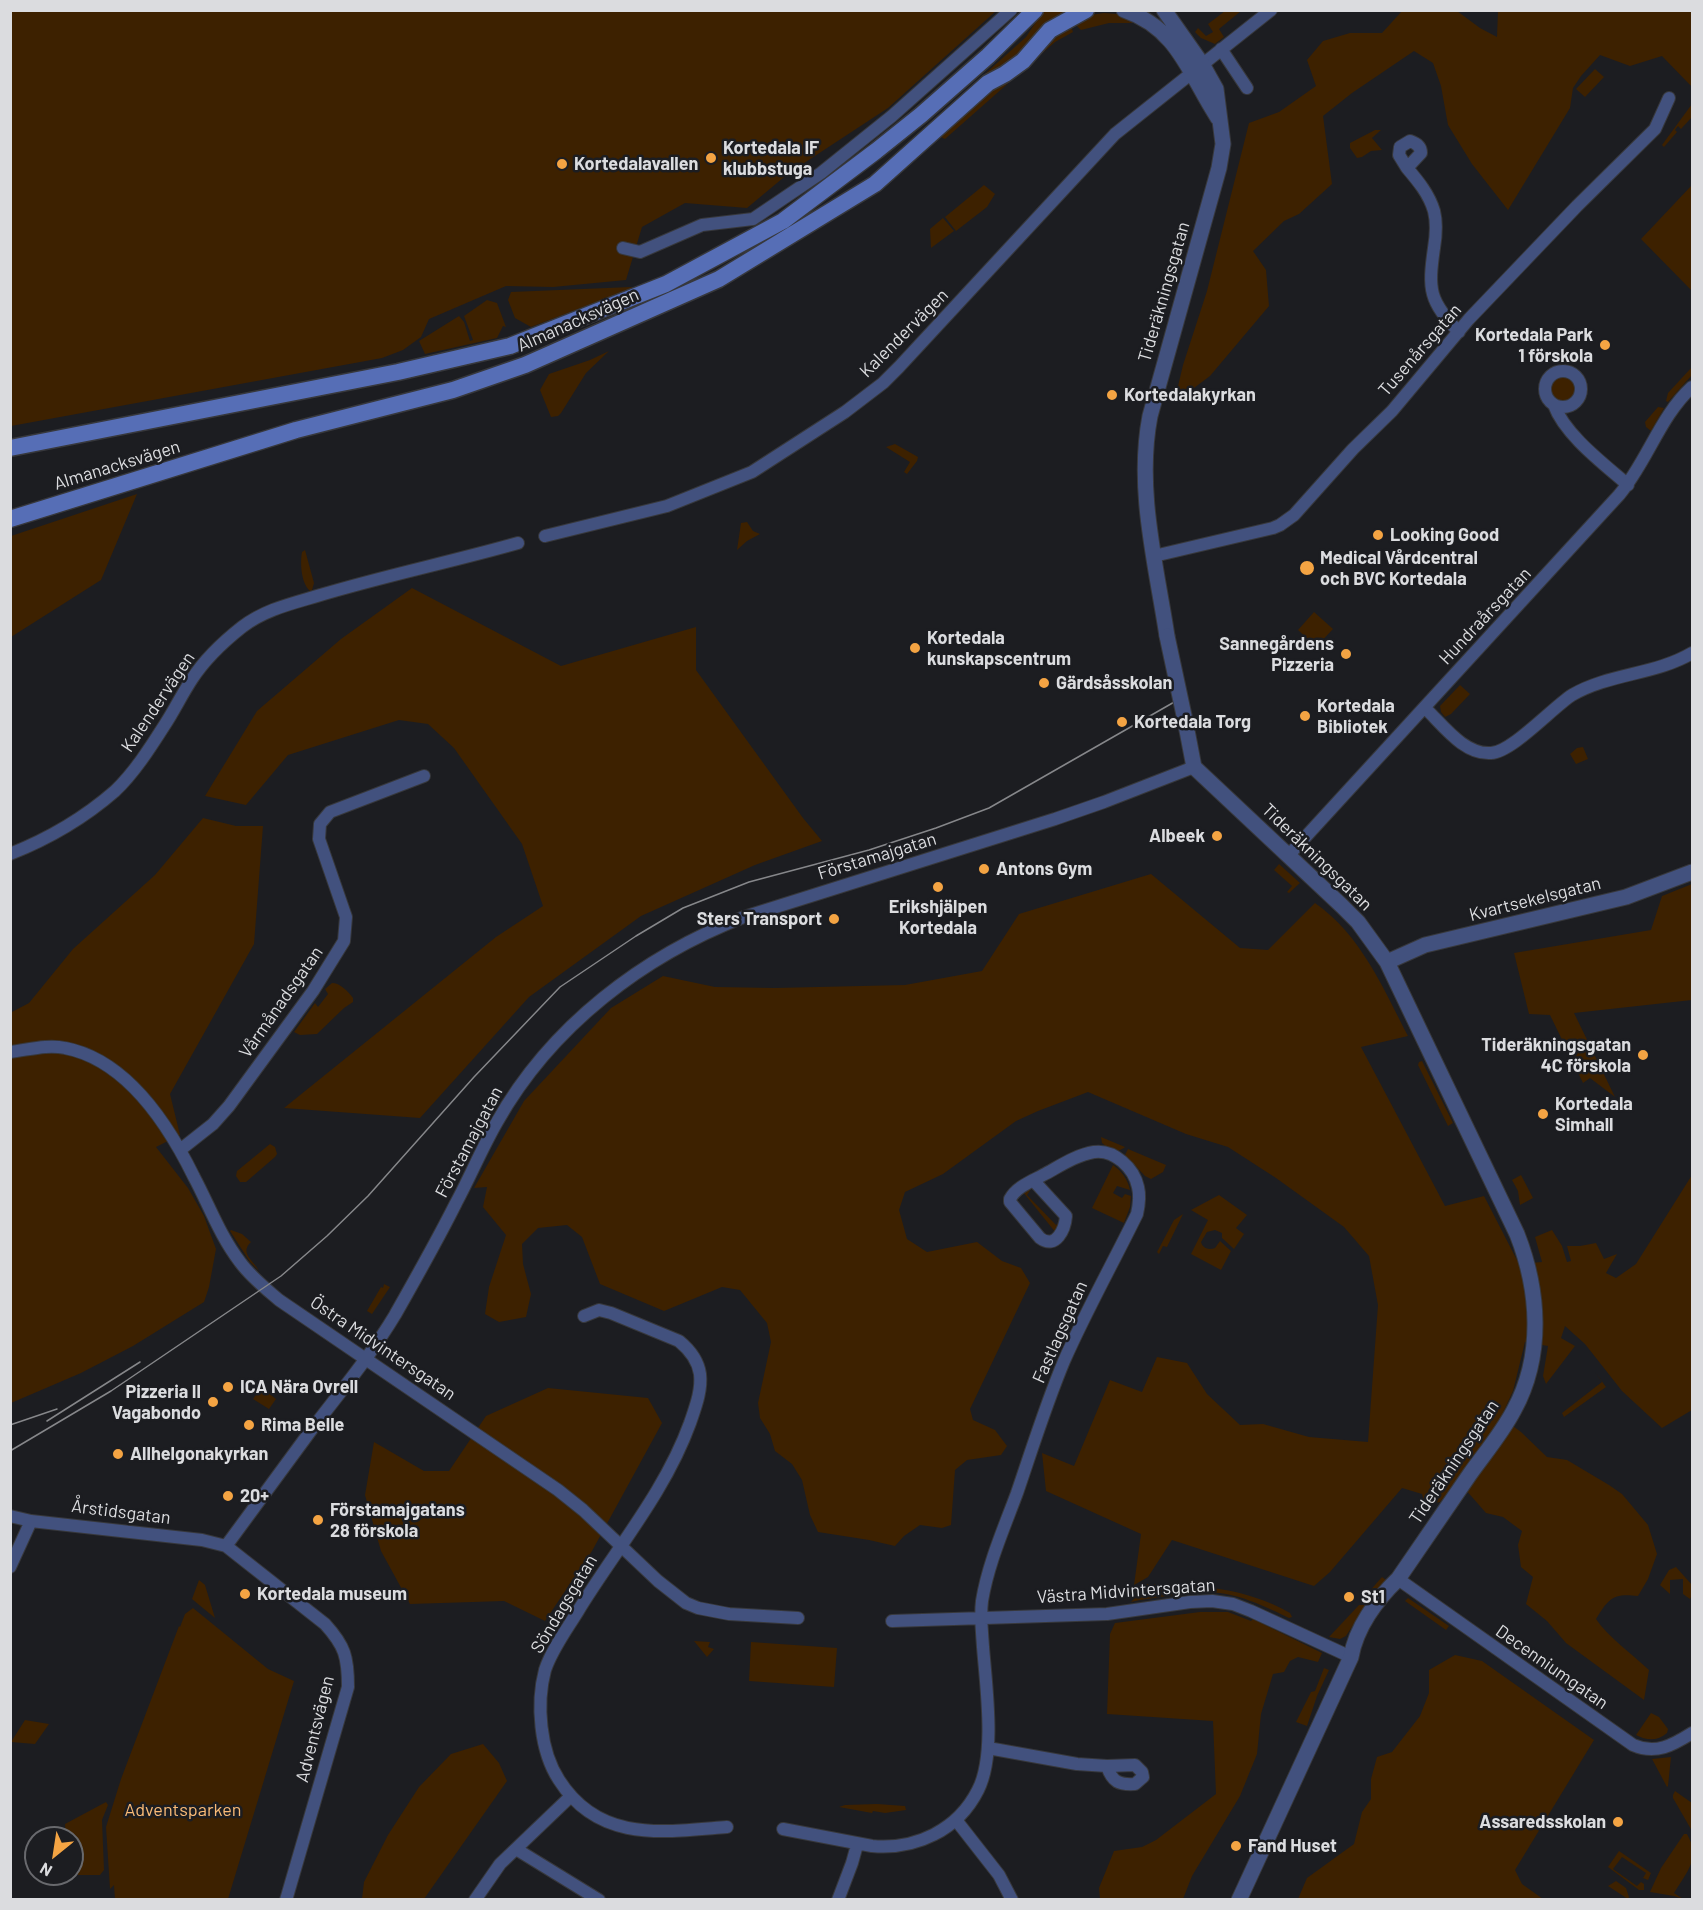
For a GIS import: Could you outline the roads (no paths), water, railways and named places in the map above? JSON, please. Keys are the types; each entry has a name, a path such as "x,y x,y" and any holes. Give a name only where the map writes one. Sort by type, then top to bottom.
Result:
{"main road":[{"name":"Almanacksvägen","path":"10,448 398,372 510,346 666,284 783,221 921,115 988,57 1035,10"},
{"name":"Almanacksvägen","path":"10,519 296,430 453,390 525,365 719,279 875,184 988,82 1023,61 1050,30 1086,10"}],"street":[{"path":"623,248 640,252 702,225 753,219 821,173 892,116 1011,10"},
{"name":"Tideräkningsgatan","path":"1124,10 1144,19 1163,32 1198,68"},
{"name":"Tideräkningsgatan","path":"1164,10 1198,68 1220,121 1222,153 1145,440 1144,478 1154,556 1167,636 1194,768 1358,922 1386,962 1404,994 1517,1234 1531,1276 1535,1318 1531,1363 1514,1411 1398,1579 1374,1606 1353,1641 1351,1657 1239,1899"},
{"name":"Kalendervägen","path":"545,536 669,505 752,472 845,412 883,383 899,367 1115,134 1271,10"},
{"path":"1221,49 1247,88"},
{"name":"Tusenårsgatan","path":"1154,556 1273,528 1287,521 1353,449 1392,411 1459,332 1569,214 1655,129 1669,98"},
{"path":"1407,168 1420,184 1434,211 1435,238 1430,275 1432,297 1445,318 1459,332"},
{"name":"Hundraårsgatan","path":"1288,856 1628,485 1674,407 1692,387"},
{"path":"1554,405 1557,414 1590,452 1628,485"},
{"name":"Kalendervägen","path":"10,854 44,840 69,825 115,790 161,731 204,662 234,634 264,613 350,586 444,564 518,543"},
{"path":"1425,708 1466,747 1479,752 1492,753 1520,738 1570,697 1587,687 1613,677 1647,671 1692,653"},
{"name":"Förstamajgatan","path":"226,1546 365,1359 395,1314 456,1204 497,1122 516,1092 569,1029 616,986 676,948 744,917 1055,819 1194,768"},
{"name":"Vårmånadsgatan","path":"180,1150 213,1124 229,1106 313,991 335,959 344,941 346,916 319,839 320,824 330,812 424,776"},
{"name":"Kvartsekelsgatan","path":"1386,962 1425,945 1626,897 1692,872"},
{"name":"Östra Midvintersgatan","path":"10,1052 64,1047 96,1059 125,1079 168,1130 223,1236 254,1279 279,1300 543,1479 583,1510 672,1593 698,1608 729,1614 798,1618"},
{"name":"Fastlagsgatan","path":"981,1618 986,1580 1055,1383 1139,1206 1138,1188 1133,1174 1120,1160 1104,1152 1078,1156 1033,1180 1015,1191 1010,1201 1042,1240 1052,1242 1060,1235 1066,1216 1033,1180"},
{"name":"Söndagsgatan","path":"584,1316 599,1310 611,1313 679,1341 688,1348 696,1360 700,1375 698,1398 674,1461 560,1641 545,1670 541,1701 545,1751 551,1768 570,1797 590,1813 608,1823 640,1832 727,1827"},
{"name":"Årstidsgatan","path":"10,1516 31,1521 167,1535 226,1546"},
{"path":"10,1567 31,1521"},
{"name":"Adventsvägen","path":"226,1546 325,1624 338,1638 346,1658 348,1687 286,1899"},
{"name":"Decenniumgatan","path":"1398,1579 1633,1745 1647,1750 1659,1749 1674,1745 1692,1733"},
{"name":"Västra Midvintersgatan","path":"892,1621 1107,1614 1212,1601 1233,1604 1251,1611 1351,1657"},
{"path":"783,1829 857,1845 886,1847 915,1843 929,1838 956,1820 968,1807 979,1788 988,1748 981,1618"},
{"path":"988,1748 1077,1764 1107,1766"},
{"path":"475,1899 500,1864 570,1797"},
{"path":"956,1820 999,1875 1012,1899"},
{"path":"838,1899 857,1845"},
{"path":"516,1849 599,1899"}],"tram line":[{"path":"10,1451 111,1391 281,1276 368,1196 474,1077 560,987 636,936 683,908 749,882 869,850 989,808 1176,701"},
{"path":"47,1421 140,1362"},
{"path":"10,1425 57,1409"}],"place":[{"name":"Kortedala IF klubbstuga","path":"711,158"},
{"name":"Kortedalavallen","path":"562,164"},
{"name":"Kortedala Park 1 förskola","path":"1605,345"},
{"name":"Kortedalakyrkan","path":"1112,395"},
{"name":"Looking Good","path":"1378,535"},
{"name":"Medical Vårdcentral och BVC Kortedala","path":"1307,568"},
{"name":"Kortedala kunskapscentrum","path":"915,648"},
{"name":"Sannegårdens Pizzeria","path":"1346,654"},
{"name":"Gärdsåsskolan","path":"1044,683"},
{"name":"Kortedala Bibliotek","path":"1305,716"},
{"name":"Kortedala Torg","path":"1122,722"},
{"name":"Albeek","path":"1217,836"},
{"name":"Antons Gym","path":"984,869"},
{"name":"Erikshjälpen Kortedala","path":"938,887"},
{"name":"Sters Transport","path":"834,919"},
{"name":"Tideräkningsgatan 4C förskola","path":"1643,1055"},
{"name":"Kortedala Simhall","path":"1543,1114"},
{"name":"ICA Nära Ovrell","path":"228,1387"},
{"name":"Pizzeria Il Vagabondo","path":"213,1402"},
{"name":"Rima Belle","path":"249,1425"},
{"name":"Allhelgonakyrkan","path":"118,1454"},
{"name":"20+","path":"228,1496"},
{"name":"Förstamajgatans 28 förskola","path":"318,1520"},
{"name":"Kortedala museum","path":"245,1594"},
{"name":"St1","path":"1349,1597"},
{"name":"Assaredsskolan","path":"1618,1822"},
{"name":"Fand Huset","path":"1236,1846"}],"park label":[{"name":"Adventsparken","path":"183,1810"}]}
